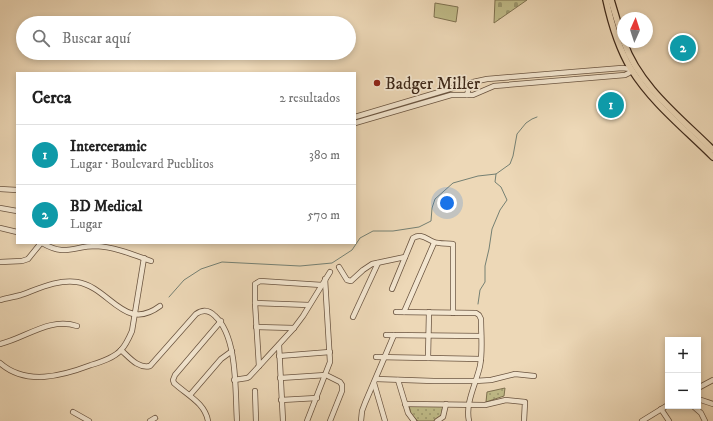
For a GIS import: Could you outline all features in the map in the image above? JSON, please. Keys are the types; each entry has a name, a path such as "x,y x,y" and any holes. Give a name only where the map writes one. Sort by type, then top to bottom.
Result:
{"main road":[{"path":"606,0 617,37 631,69 672,118 713,157"},
{"path":"611,0 617,20"},
{"path":"626,48 641,74 655,92 713,150"},
{"path":"631,69 632,60"},
{"path":"631,69 641,74"}],"street":[{"path":"356,117 470,83 497,78 622,68 631,69"},
{"path":"356,123 451,95 467,96 477,94 494,86 627,74 631,69"},
{"path":"577,72 574,76 578,78"},
{"path":"560,73 562,76 561,80"},
{"path":"467,96 470,83"},
{"path":"398,105 399,111"},
{"path":"0,189 16,190"},
{"path":"0,208 16,211"},
{"path":"0,228 16,232"},
{"path":"392,289 413,238 422,236 434,243 453,244 453,312"},
{"path":"404,312 434,243"},
{"path":"43,244 57,250 67,251 95,246 106,247 151,261"},
{"path":"0,262 22,261 31,256 36,246"},
{"path":"339,268 347,280 351,281 372,264 405,257"},
{"path":"0,363 11,370 24,375 35,378 47,377 73,372 104,361 121,350 132,331 144,258"},
{"path":"354,317 378,262"},
{"path":"234,380 247,378 279,345 294,328 330,272"},
{"path":"307,421 330,362 325,279"},
{"path":"0,300 57,283 77,282 98,290 120,308 128,312 135,314 151,312 160,306"},
{"path":"259,366 255,304 256,282 322,285"},
{"path":"255,304 309,305"},
{"path":"121,350 139,365 147,367 153,363 196,314 206,310 211,312 221,322 228,336 232,351 237,421"},
{"path":"396,312 453,312 476,313 479,315 481,319 481,359 469,405 469,421"},
{"path":"428,358 429,312"},
{"path":"208,421 207,414 204,410 173,380 175,375 221,322"},
{"path":"0,344 51,325 60,323 77,326"},
{"path":"256,327 294,328"},
{"path":"386,335 481,336"},
{"path":"361,421 362,411 394,335"},
{"path":"279,345 283,421"},
{"path":"190,395 221,359 232,351"},
{"path":"279,356 330,352"},
{"path":"376,357 481,359"},
{"path":"375,381 475,381 491,380 515,374 534,376"},
{"path":"280,378 326,375 340,382 342,385 342,391 330,421"},
{"path":"398,380 408,413 414,421"},
{"path":"701,386 713,380"},
{"path":"375,381 385,421"},
{"path":"255,391 256,421"},
{"path":"281,400 317,398"},
{"path":"405,404 485,405 506,400 525,402 524,421"},
{"path":"701,400 713,404"},
{"path":"437,421 443,417 446,404"},
{"path":"642,421 665,407"},
{"path":"661,409 669,421"},
{"path":"696,409 701,413 705,421"},
{"path":"73,412 89,421"}],"green space":[{"path":"495,0 527,0 494,23"},
{"path":"435,3 458,7 456,22 434,17"},
{"path":"505,388 504,396 486,402 487,392"},
{"path":"409,405 444,405 441,418 433,421 418,421 411,415"}],"waterway":[{"path":"169,297 184,280 201,269 222,262 300,266 332,263 352,250 360,238 373,231 393,231 419,227 431,221 432,208 435,199 453,183 478,176 496,174 510,164 517,134 526,123 537,117"},
{"path":"478,304 480,290 485,282 485,266 492,229 500,210 507,200 501,187 495,182 496,174"}],"place":[{"name":"BD Medical","path":"683,48"},
{"name":"Badger Miller","path":"377,83"},
{"name":"Interceramic","path":"611,105"}]}
